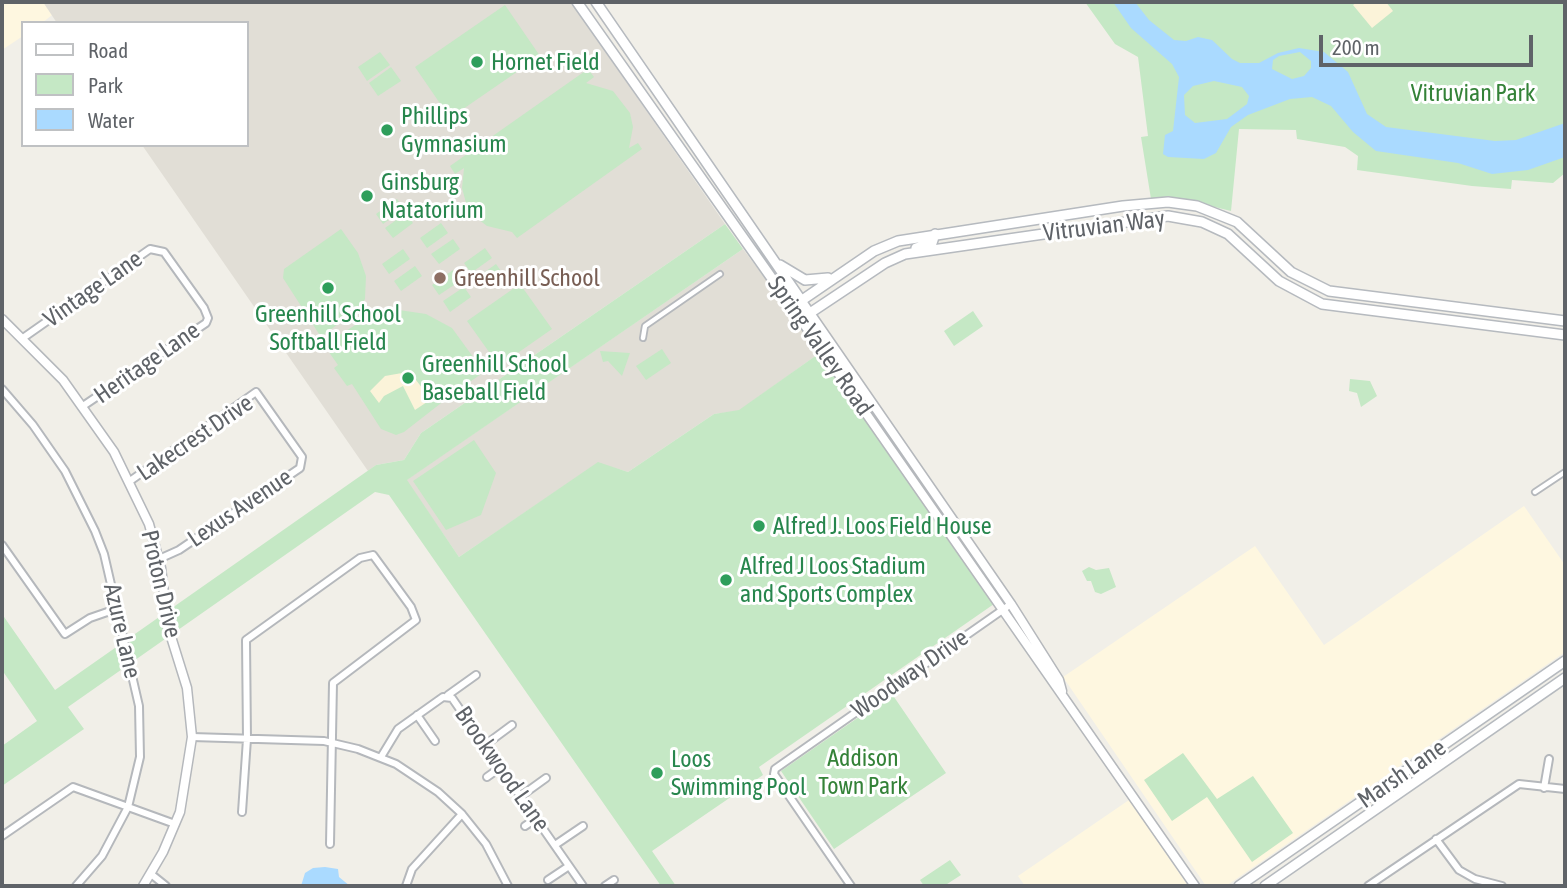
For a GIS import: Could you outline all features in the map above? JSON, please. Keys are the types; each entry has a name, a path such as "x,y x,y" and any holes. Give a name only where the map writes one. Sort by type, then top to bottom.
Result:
{"main road":[{"name":"Spring Valley Road","path":"577,2 792,307"},
{"name":"Spring Valley Road","path":"596,2 801,300"},
{"path":"722,207 733,199"},
{"path":"1168,202 1168,216"},
{"name":"Vitruvian Way","path":"792,307 874,251 898,242 935,234 1168,202 1197,206 1237,222 1291,272 1329,291 1565,321"},
{"name":"Vitruvian Way","path":"801,319 885,263 905,254 1168,216 1202,222 1228,234 1279,281 1322,304 1565,335"},
{"path":"1021,222 1023,237"},
{"path":"905,254 932,243 935,234"},
{"path":"773,260 796,277 805,280 836,275"},
{"name":"Marsh Lane","path":"1239,886 1565,661"},
{"name":"Marsh Lane","path":"1265,886 1565,678"},
{"path":"1525,690 1532,702"},
{"path":"1355,807 1364,819"}],"street":[{"name":"Vintage Lane","path":"23,338 150,249 164,252"},
{"name":"Heritage Lane","path":"83,406 202,328 208,318 204,307 164,252"},
{"path":"643,338 645,326 720,274"},
{"name":"Spring Valley Road","path":"801,300 1011,604 1059,680 1062,691"},
{"name":"Spring Valley Road","path":"792,307 1051,681 1062,691 1195,886"},
{"name":"Proton Drive","path":"2,319 63,380 83,406 130,481 149,524 159,559 168,627 184,672 192,737 184,799 175,824 143,886"},
{"name":"Azure Lane","path":"2,389 33,425 81,502 104,554 141,718 140,757 128,807 102,856 76,886"},
{"name":"Lakecrest Drive","path":"130,481 251,395 260,395"},
{"name":"Lexus Avenue","path":"159,559 179,550 300,468 302,457 260,395"},
{"path":"1535,492 1565,471"},
{"path":"2,545 65,634 90,618 116,610"},
{"path":"242,812 247,739 246,640 363,556 373,555 416,620 413,625 333,683 330,844"},
{"name":"Woodway Drive","path":"851,886 774,774 775,769 1011,604"},
{"path":"448,695 476,675"},
{"name":"Brookwood Lane","path":"381,757 398,729 448,695 583,886"},
{"path":"417,715 435,741"},
{"path":"485,744 512,725"},
{"path":"192,737 330,742 381,757 419,778 462,814 486,844 507,885"},
{"path":"1544,788 1549,759"},
{"path":"487,777 501,767"},
{"path":"521,796 546,778"},
{"path":"1368,886 1519,784 1565,789"},
{"path":"2,836 73,787 175,824"},
{"path":"405,886 412,869 462,814"},
{"path":"525,826 537,818"},
{"path":"555,845 583,826"},
{"path":"1436,839 1459,870 1475,879 1502,886"},
{"path":"548,880 569,866"},
{"path":"151,874 166,886"},
{"path":"606,886 614,880"}],"shaded area":[{"path":"2,2 43,2 52,15 44,21 21,21 21,37 2,50"},
{"name":"Greenhill School","path":"43,2 571,2 725,224 421,433 404,460 376,465 368,471 143,147 248,147 248,21 56,21"},
{"path":"743,249 821,352 739,411 714,414 628,472 598,463 459,557 406,480"},
{"path":"1524,506 1565,565 1565,652 1226,886 1206,886 1063,677 1255,546 1324,645"},
{"path":"1129,800 1188,886 1025,886 1018,876"}],"green space":[{"name":"Vitruvian Park","path":"1085,2 1565,2 1565,173 1553,183 1512,180 1511,189 1472,186 1357,170 1358,156 1345,147 1297,139 1296,130 1239,129 1231,211 1178,198 1151,199 1141,137 1148,136 1138,57 1115,44"},
{"name":"Hornet Field","path":"505,5 540,56 450,118 415,67"},
{"path":"380,52 390,65 367,81 358,67"},
{"path":"391,67 401,81 378,96 369,83"},
{"path":"588,69 594,77 586,83 613,91 630,113 633,127 629,148 638,143 642,149 517,238 512,232 487,226 473,215 466,203 462,188 464,168 455,174 450,166"},
{"path":"397,199 404,209 383,224 376,214"},
{"path":"406,213 413,223 393,238 385,228"},
{"path":"441,223 448,233 427,248 420,238"},
{"name":"Alfred J Loos Stadium and Sports Complex","path":"725,224 743,249 407,480 459,557 598,462 628,472 714,414 739,410 821,352 994,604 759,767 763,775 652,851 676,886 661,886 389,495 375,492 68,707 84,729 2,786 2,746 37,721 2,670 2,614 55,690 376,465 404,460 421,433"},
{"name":"Greenhill School Softball Field","path":"341,229 358,253 366,276 365,299 359,308 321,337 283,278 284,269"},
{"path":"453,239 460,249 439,264 431,254"},
{"path":"485,248 492,258 471,273 464,263"},
{"path":"403,249 410,259 389,274 382,264"},
{"path":"496,264 503,274 482,289 475,279"},
{"path":"415,266 422,276 401,291 394,281"},
{"path":"453,270 460,281 439,295 432,285"},
{"path":"520,284 552,329 499,366 467,321"},
{"path":"464,287 471,297 450,312 443,301"},
{"name":"Greenhill School Baseball Field","path":"399,310 426,314 452,328 484,372 464,386 467,391 449,403 445,400 404,432 396,435 381,429 352,384 347,386 334,368 338,365 324,345 371,315"},
{"path":"973,311 983,326 954,346 944,331"},
{"path":"662,349 671,363 646,380 636,366"},
{"path":"600,351 630,353 622,376 608,361 603,362"},
{"path":"1350,379 1370,381 1377,396 1361,407 1357,393 1349,391"},
{"path":"474,440 496,473 481,515 446,530 413,481"},
{"path":"1089,567 1096,570 1109,568 1116,587 1101,594 1095,592 1091,581 1087,581 1082,571"},
{"name":"Addison Town Park","path":"892,694 946,773 834,849 781,771"},
{"path":"1183,753 1217,799 1253,776 1293,833 1252,862 1207,797 1172,821 1144,780"},
{"path":"950,860 961,875 944,886 924,886 920,880"}],"sand":[{"path":"1357,2 1386,2 1393,11 1372,28 1353,5"},
{"path":"402,373 416,380 426,393 427,402 415,410 403,386 384,396 379,403 370,391 385,376"}],"water":[{"path":"1113,2 1135,2 1149,20 1174,40 1186,41 1198,37 1212,40 1240,63 1259,63 1278,53 1299,48 1324,52 1348,72 1367,114 1386,127 1495,141 1516,140 1565,123 1565,157 1528,170 1492,174 1458,163 1376,151 1353,132 1331,106 1312,97 1290,99 1248,115 1231,127 1216,153 1204,159 1168,157 1163,154 1165,135 1173,131 1179,77 1172,64 1131,28","holes":["1300,52 1311,61 1311,68 1304,76 1292,79 1272,69 1273,60 1279,56","1214,81 1242,87 1249,96 1247,104 1227,119 1195,123 1185,115 1184,95 1193,86"]},
{"path":"313,868 338,869 339,877 350,886 301,886 305,873"}],"place":[{"name":"Hornet Field","path":"477,62"},
{"name":"Phillips Gymnasium","path":"387,130"},
{"name":"Ginsburg Natatorium","path":"367,196"},
{"name":"Greenhill School","path":"440,278"},
{"name":"Greenhill School Softball Field","path":"328,288"},
{"name":"Greenhill School Baseball Field","path":"408,378"},
{"name":"Alfred J. Loos Field House","path":"759,526"},
{"name":"Alfred J Loos Stadium and Sports Complex","path":"726,580"},
{"name":"Loos Swimming Pool","path":"657,773"}]}
